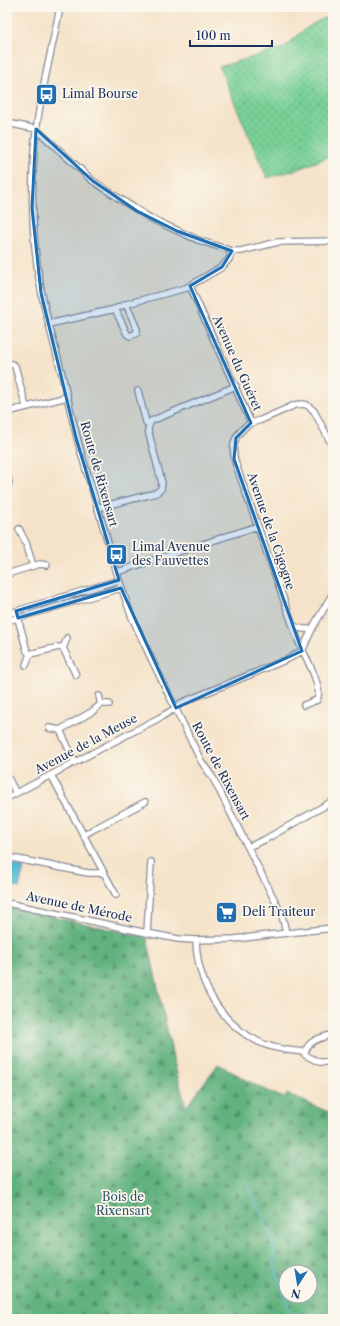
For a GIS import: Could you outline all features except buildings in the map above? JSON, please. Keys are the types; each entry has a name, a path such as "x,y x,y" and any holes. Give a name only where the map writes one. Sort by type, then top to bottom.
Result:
{"street":[{"name":"Route de Rixensart","path":"60,7 36,129 33,176 33,227 37,267 48,324 76,438 121,588 139,633 201,761 213,778 282,915 286,933"},
{"path":"7,123 36,129 93,181 138,211 198,240 232,251 241,251 278,242 333,240"},
{"path":"48,324 114,309 126,304 190,286 222,267 229,259 232,251"},
{"name":"Avenue du Guéret","path":"190,286 236,386 251,423 295,405 307,405 314,411 333,447"},
{"path":"114,309 127,334 130,336 137,333 137,329 126,304"},
{"path":"7,364 12,364 15,366 26,407"},
{"path":"97,508 156,493 161,489 162,483 148,430 151,421 236,386"},
{"path":"138,391 146,422 149,425"},
{"path":"7,412 67,397"},
{"name":"Avenue de la Cigogne","path":"251,423 242,430 236,438 233,453 302,651 308,661 317,684 319,694 317,700 304,705"},
{"path":"7,475 9,482"},
{"path":"116,572 258,526"},
{"path":"19,529 26,543 33,566"},
{"path":"7,574 40,564 48,565"},
{"path":"7,614 119,580"},
{"path":"7,621 121,588"},
{"path":"176,708 181,703 293,657 302,651 312,629 333,594"},
{"path":"16,611 27,651 30,654"},
{"path":"293,626 303,629 312,629"},
{"path":"67,638 63,648 76,675"},
{"path":"30,654 59,647 63,648"},
{"path":"26,665 30,654"},
{"path":"99,696 101,704"},
{"path":"49,728 60,730 94,711 101,704 109,704"},
{"name":"Avenue de la Meuse","path":"7,798 176,708"},
{"path":"60,730 75,762"},
{"path":"51,775 84,835 102,872 116,895"},
{"path":"7,776 16,793"},
{"path":"248,846 264,840 333,801"},
{"path":"84,835 145,802"},
{"path":"7,856 88,874 100,874 102,872"},
{"name":"Avenue de Mérode","path":"147,933 151,862"},
{"name":"Avenue de Mérode","path":"7,903 178,939 234,940 333,928"},
{"path":"196,940 196,951 204,982 212,1001 224,1016 240,1030 255,1040 265,1044 305,1052"},
{"path":"333,1034 311,1042 305,1048 305,1055 319,1062 333,1062"}],"highlighted area":[{"path":"36,129 93,181 137,211 177,231 232,251 222,267 190,286 251,423 236,438 234,459 302,651 176,708 121,588 18,618 16,611 119,580 76,438 41,293 32,208"}],"green space":[{"path":"333,14 333,63 329,65 330,144 333,155 298,169 267,178 219,67 283,48 302,31"},
{"name":"Bois de Rixensart","path":"7,907 147,937 174,1062 186,1107 218,1064 261,1088 284,1098 287,1094 333,1114 333,1319 7,1319"}],"water":[{"path":"7,864 24,867 19,888 7,885"}],"waterway":[{"path":"247,1182 273,1240 274,1265 289,1308 295,1319"}],"place":[{"name":"Limal Bourse","path":"46,94"},
{"name":"Limal Avenue des Fauvettes","path":"116,554"},
{"name":"Deli Traiteur","path":"226,912"}]}
